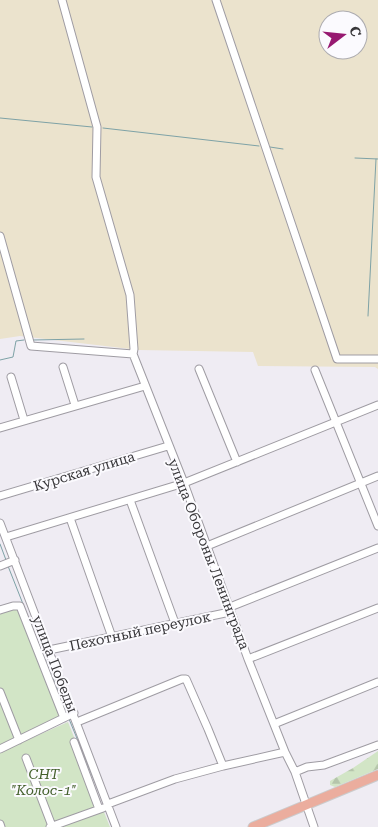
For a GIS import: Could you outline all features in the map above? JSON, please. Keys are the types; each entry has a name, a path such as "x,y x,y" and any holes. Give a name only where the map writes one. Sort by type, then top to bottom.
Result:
{"main road":[{"path":"253,827 378,775"}],"street":[{"name":"улица Обороны Ленинграда","path":"62,0 97,127 96,177 130,295 133,354 184,483 248,659 309,804 314,827"},
{"path":"216,0 337,359 378,359"},
{"path":"0,236 31,346 133,354"},
{"path":"64,367 75,405"},
{"path":"200,369 238,462"},
{"path":"315,370 378,526"},
{"path":"11,377 24,420"},
{"path":"0,428 145,386"},
{"path":"6,537 184,483 378,405"},
{"name":"Курская улица","path":"0,496 168,446"},
{"path":"207,546 378,476"},
{"path":"130,500 174,623"},
{"path":"70,518 112,637"},
{"name":"улица Победы","path":"0,523 116,827"},
{"name":"Пехотный переулок","path":"49,650 230,610 378,548"},
{"path":"0,566 15,560"},
{"path":"0,610 12,606 20,606 64,718"},
{"path":"248,659 378,608"},
{"path":"77,722 182,678 186,679 223,766"},
{"path":"274,724 378,682"},
{"path":"0,692 19,740"},
{"path":"0,749 74,713"},
{"path":"74,742 99,809"},
{"path":"295,772 324,765 378,745"},
{"path":"26,758 51,827 175,779 286,752"}],"shaded area":[{"path":"0,0 378,0 378,369 375,367 258,366 253,352 139,350 20,336 0,339"}],"green space":[{"path":"18,608 60,717 0,746 0,613"},
{"name":"СНТ \"Колос-1\"","path":"68,722 110,827 0,827 0,752"},
{"path":"378,751 378,769 335,787 330,785 330,781"}],"waterway":[{"path":"0,118 92,127"},
{"path":"103,128 259,146"},
{"path":"270,147 283,149"},
{"path":"355,158 378,159"},
{"path":"368,316 376,159"},
{"path":"33,340 84,339"},
{"path":"0,360 13,357 16,341 24,340"},
{"path":"0,544 6,560"},
{"path":"8,566 23,604"},
{"path":"43,654 67,713"},
{"path":"68,719 104,804"},
{"path":"106,810 112,827"}]}
